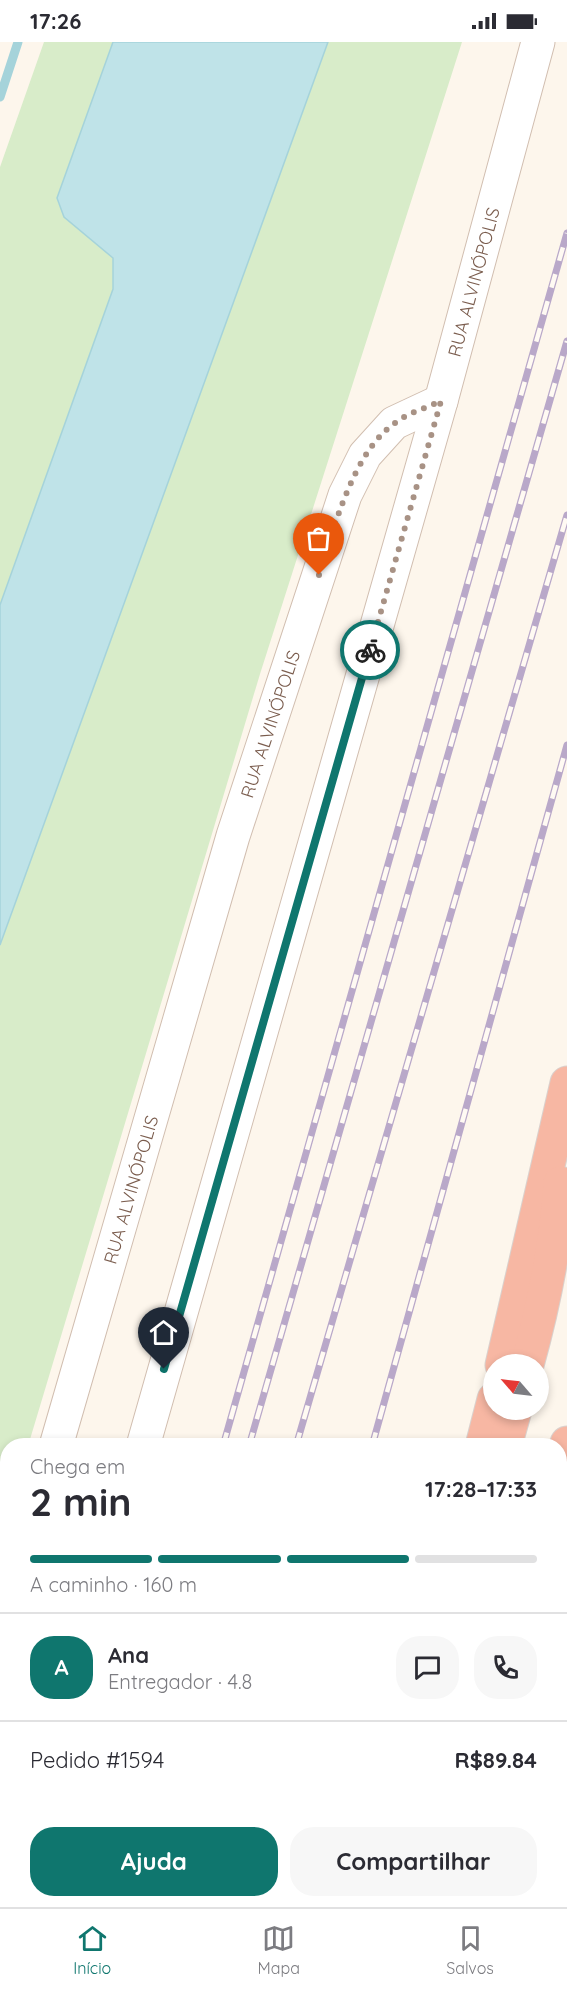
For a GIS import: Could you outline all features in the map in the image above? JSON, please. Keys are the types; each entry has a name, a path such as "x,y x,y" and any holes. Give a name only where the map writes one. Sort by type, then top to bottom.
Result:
{"highway":[{"path":"505,1354 567,1084"},
{"path":"530,1354 542,1312 556,1237 567,1084"},
{"path":"484,1438 489,1420"},
{"path":"507,1438 512,1420"}],"street":[{"name":"RUA ALVINÓPOLIS","path":"58,1438 234,836 345,495 365,455 394,423 441,401 538,42"},
{"path":"145,1438 441,401"}],"green space":[{"path":"44,42 113,42 57,199 64,217 113,258 113,289 0,605 0,167"},
{"path":"328,42 462,42 260,674 30,1438 0,1438 0,945"}],"water":[{"path":"113,42 328,42 0,945 0,605 113,289 113,258 64,217 57,198"}],"waterway":[{"path":"0,97 18,42"}],"railway":[{"path":"225,1438 567,233"},
{"path":"251,1438 567,341"},
{"path":"298,1438 567,515"},
{"path":"374,1438 567,745"}],"way so far":[{"path":"319,575 345,495 365,455 394,423 441,401 370,650"}],"route":[{"path":"164,1369 370,650"}]}
